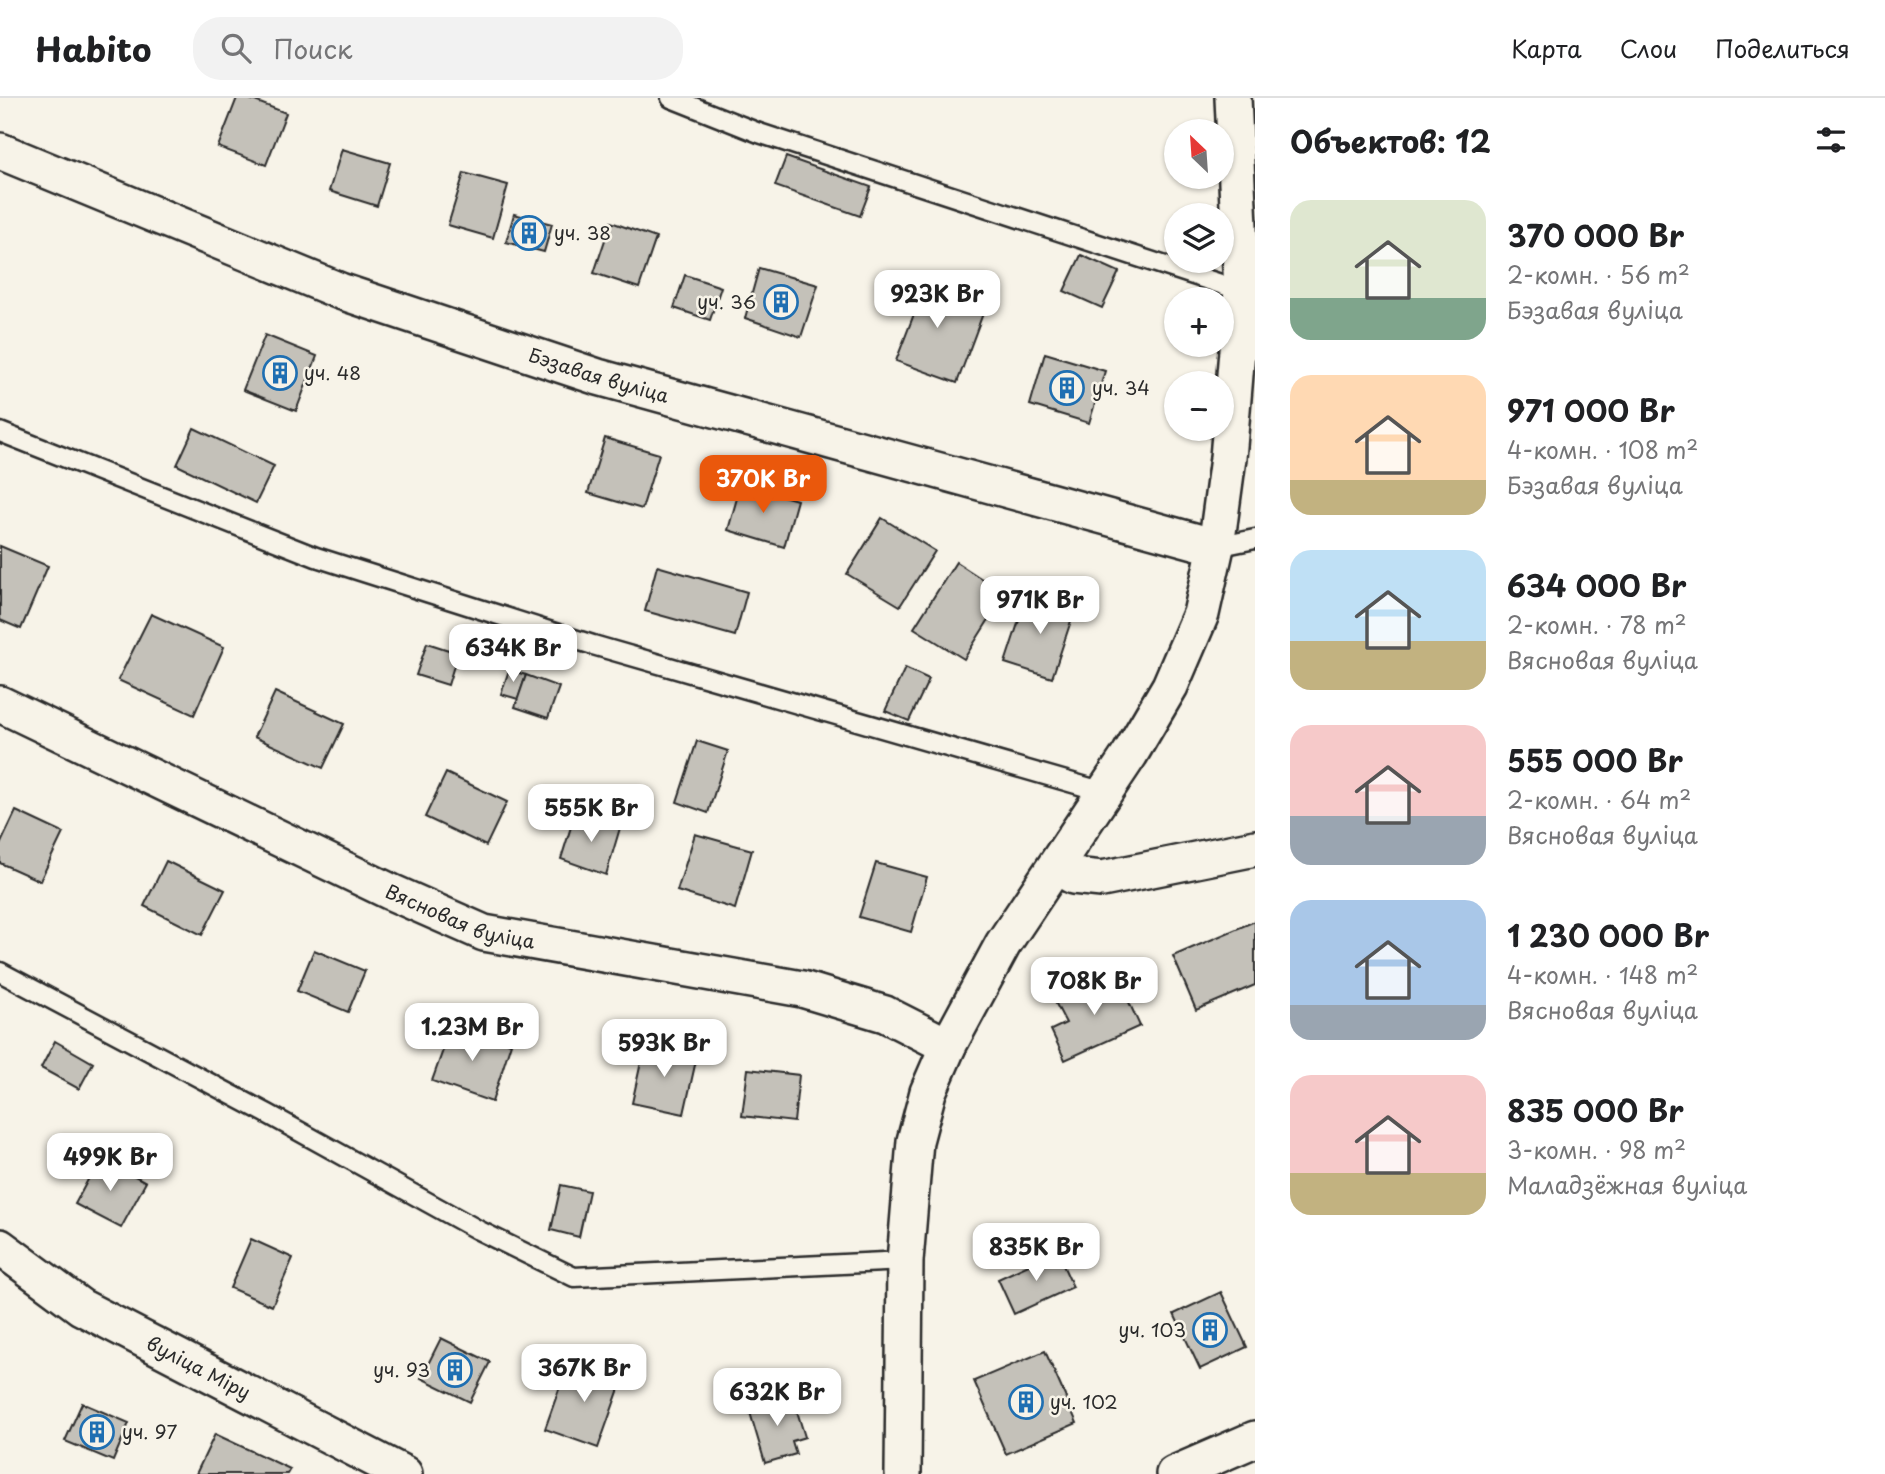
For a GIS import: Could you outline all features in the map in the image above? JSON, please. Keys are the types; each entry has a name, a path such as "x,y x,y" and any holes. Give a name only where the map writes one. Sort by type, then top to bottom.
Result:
{"street":[{"path":"903,1474 905,1261 915,1141 928,1092 948,1046 1003,944 1130,754 1170,686 1201,614 1216,547 1228,458 1242,291 1233,98"},
{"name":"Бэзавая вуліца","path":"0,151 340,291 598,377 1216,547"},
{"name":"Вясновая вуліца","path":"0,704 391,892 484,933 802,989 885,1014 948,1046"},
{"path":"1056,866 1073,876 1102,878 1255,848"},
{"name":"вуліца Міру","path":"0,1247 81,1307 404,1474"},
{"path":"1174,1474 1255,1439"}],"lane":[{"path":"671,98 759,133 1242,291"},
{"path":"0,432 316,556 593,645 1104,792"},
{"path":"1216,547 1255,539"},
{"path":"0,972 268,1114 478,1230 574,1277 905,1261"}],"building":[{"path":"237,98 247,98 286,113 266,165 218,147"},
{"path":"342,149 390,163 377,206 329,191"},
{"path":"786,157 871,187 860,216 775,186"},
{"path":"464,173 508,185 493,238 448,225"},
{"name":"уч. 38","path":"514,214 552,224 544,252 506,242"},
{"path":"611,222 656,238 639,288 594,273"},
{"path":"1081,255 1119,272 1102,308 1064,291"},
{"name":"уч. 36","path":"759,268 818,285 801,337 745,318"},
{"path":"685,275 721,287 710,320 674,308"},
{"path":"903,277 985,308 957,383 896,361 914,314 892,305"},
{"name":"уч. 48","path":"265,335 317,356 296,411 243,390"},
{"name":"уч. 34","path":"1045,353 1105,371 1089,423 1030,405"},
{"path":"194,428 274,466 256,503 177,465"},
{"path":"605,438 659,454 642,509 588,493"},
{"path":"741,484 797,500 784,547 728,530"},
{"path":"882,518 935,551 900,606 847,574"},
{"path":"0,546 48,566 21,629 0,620"},
{"path":"956,562 1005,594 964,659 914,628"},
{"path":"657,566 747,592 735,636 645,611"},
{"path":"1028,593 1075,609 1052,678 1005,663"},
{"path":"151,614 224,647 194,715 118,680"},
{"path":"427,643 458,653 448,685 416,675"},
{"path":"905,668 929,679 909,721 885,711"},
{"path":"509,670 526,675 518,699 501,694"},
{"path":"526,675 559,687 548,718 515,707"},
{"path":"275,692 344,724 323,768 254,737"},
{"path":"697,741 728,751 708,813 677,802"},
{"path":"446,773 507,802 486,846 425,817"},
{"path":"16,811 63,833 40,881 0,863 0,845"},
{"path":"575,814 620,828 606,875 561,859"},
{"path":"695,834 752,850 735,909 677,891"},
{"path":"166,861 225,890 202,935 144,906"},
{"path":"876,863 927,877 911,932 859,917"},
{"path":"1255,921 1255,985 1196,1010 1173,956"},
{"path":"314,950 365,971 348,1012 297,991"},
{"path":"1116,974 1140,1026 1065,1060 1051,1030 1066,1023 1055,1002"},
{"path":"452,1025 511,1043 492,1102 432,1081"},
{"path":"55,1041 93,1063 79,1089 41,1068"},
{"path":"645,1044 697,1056 684,1114 632,1103"},
{"path":"748,1069 799,1075 794,1122 742,1116"},
{"path":"100,1157 146,1182 121,1228 75,1204"},
{"path":"561,1185 589,1191 579,1237 551,1230"},
{"path":"251,1239 293,1258 272,1306 230,1288"},
{"path":"1057,1252 1073,1287 1014,1314 998,1279"},
{"name":"уч. 103","path":"1221,1292 1247,1347 1200,1369 1174,1314"},
{"name":"уч. 93","path":"441,1338 490,1362 470,1402 421,1378"},
{"name":"уч. 102","path":"1045,1351 1077,1423 1006,1454 974,1381"},
{"path":"569,1361 622,1380 598,1448 545,1429"},
{"path":"792,1395 805,1437 792,1441 796,1454 765,1463 749,1409"},
{"name":"уч. 97","path":"82,1403 129,1423 113,1461 65,1441"},
{"path":"215,1434 290,1469 287,1474 196,1474"}],"place":[{"name":"уч. 38","path":"529,233"},
{"name":"уч. 36","path":"781,302"},
{"name":"уч. 48","path":"280,373"},
{"name":"уч. 34","path":"1067,388"},
{"name":"уч. 103","path":"1210,1330"},
{"name":"уч. 93","path":"455,1370"},
{"name":"уч. 102","path":"1026,1402"},
{"name":"уч. 97","path":"97,1432"}]}
